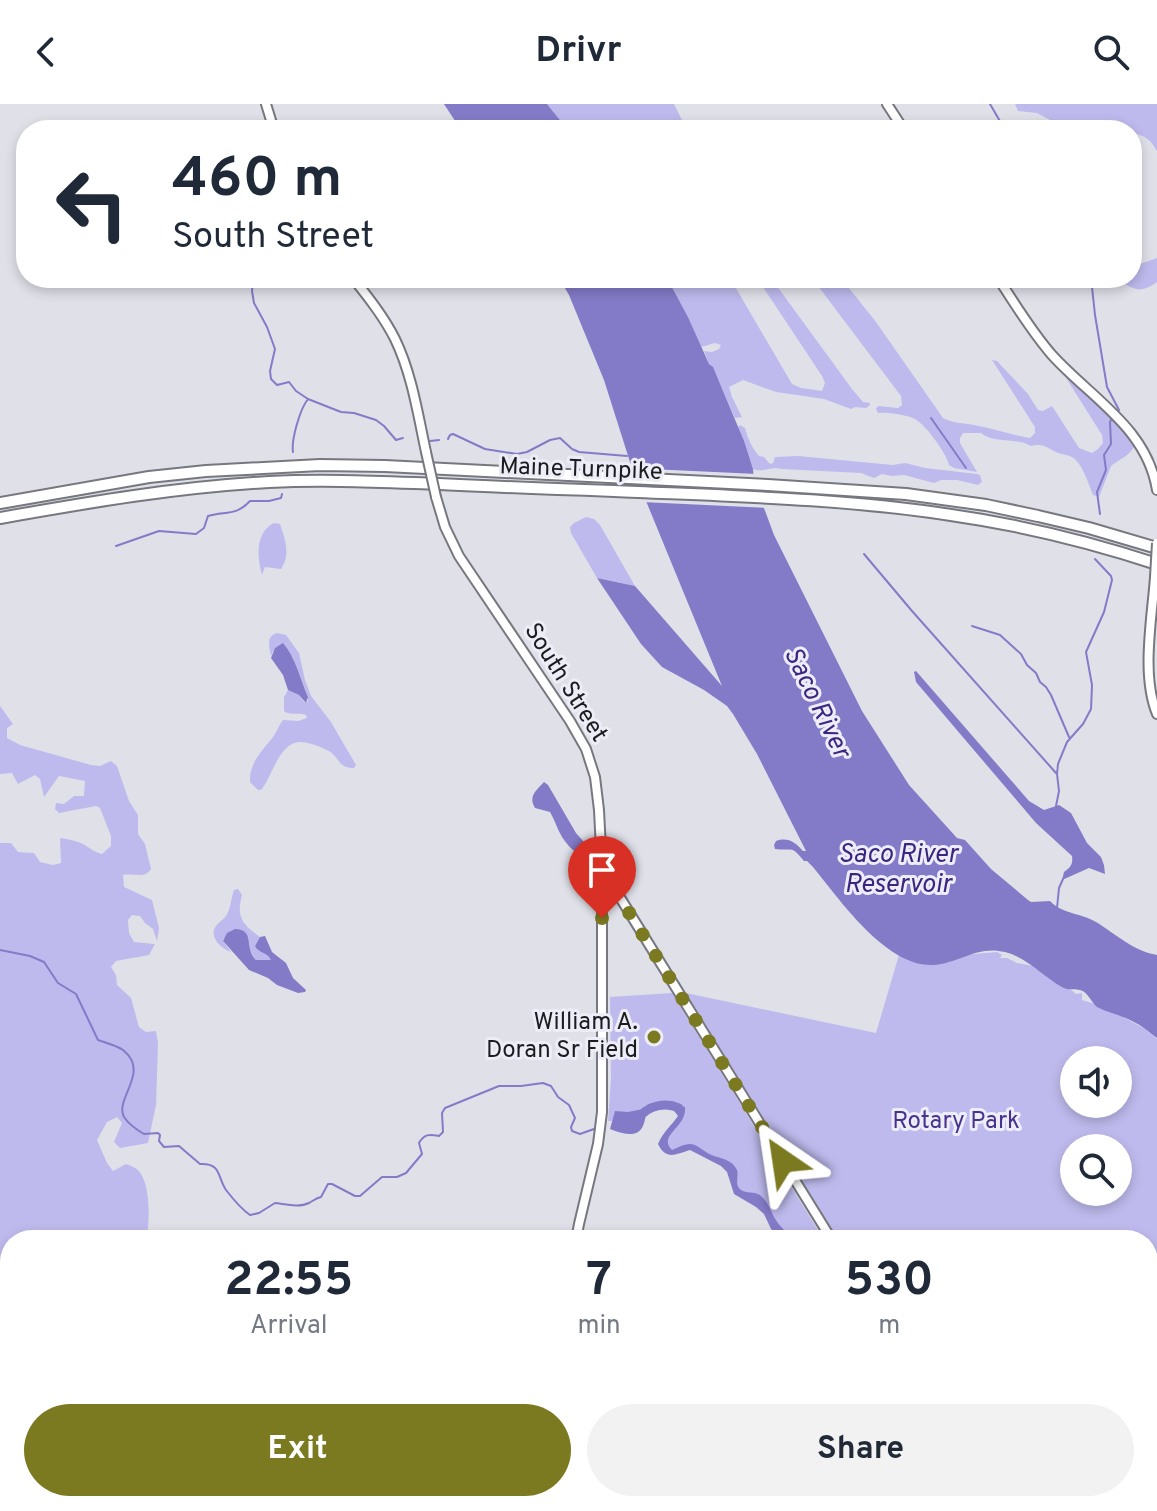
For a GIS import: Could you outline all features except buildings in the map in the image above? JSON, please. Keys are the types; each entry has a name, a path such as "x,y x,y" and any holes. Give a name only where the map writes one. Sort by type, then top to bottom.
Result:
{"highway":[{"name":"Maine Turnpike","path":"0,503 149,477 264,467 385,466 906,494 986,505 1157,545"},
{"name":"Maine Turnpike","path":"0,518 156,492 273,482 359,481 867,506 963,517 1030,529 1108,548 1157,564"}],"street":[{"name":"South Street","path":"361,288 379,312 400,351 410,380 436,497 445,527 459,556 570,721 592,766 598,797 602,869 602,1112 598,1144 578,1230"},
{"path":"1005,288 1050,352 1131,432 1146,456 1157,490"},
{"path":"1157,545 1148,680 1157,714"},
{"path":"602,869 826,1230"}],"green space":[{"path":"547,104 674,104 682,120 560,120"},
{"path":"1015,104 1157,104 1157,151 1142,136 1142,120 1050,120 1037,113 1018,111"},
{"path":"1157,258 1157,282 1144,289 1135,289 1142,288 1142,263"},
{"path":"672,288 736,288 792,384 822,391 825,383 822,376 764,288 778,288 852,389 863,402 870,405 851,409 824,399 776,392 743,380 729,387 742,417 735,418 704,351 712,352 721,345 715,343 701,347"},
{"path":"820,288 849,288 943,418 1030,438 1035,433 1035,427 992,360 997,361 1028,394 1038,410 1052,406 1079,448 1092,453 1103,443 1102,435 1063,373 1110,414 1134,447 1111,466 1099,497 1093,495 1073,457 1042,445 1031,446 981,433 963,433 960,443 977,472 954,468 920,422 902,415 878,413 878,406 898,408 902,405 901,396"},
{"path":"738,427 745,428 759,456 770,464 775,457 798,456 893,465 905,463 977,474 982,482 978,485 957,480 934,483 904,475 882,474 874,478 861,473 778,468 757,470 753,469"},
{"path":"586,517 600,525 635,586 597,578 571,533 570,527"},
{"path":"274,523 280,524 286,558 281,569 265,567 262,575 259,561 261,539"},
{"path":"277,633 286,635 299,653 311,696 331,722 356,765 354,768 342,765 329,751 299,742 286,749 265,785 258,790 250,782 257,758 283,720 307,718 303,714 284,711 284,697 288,690 306,703 308,697 292,656 273,651 271,656 270,639"},
{"path":"0,706 13,724 7,728 7,738 20,745 91,765 100,766 111,761 117,766 129,801 138,815 138,834 145,844 151,869 142,875 123,875 124,887 152,900 159,928 157,941 153,929 140,916 132,915 128,920 129,933 134,942 155,944 149,955 116,961 111,967 117,985 131,998 139,1027 146,1032 156,1031 156,1105 148,1143 120,1148 114,1142 122,1123 117,1117 107,1122 97,1140 113,1171 126,1164 137,1169 142,1176 148,1204 147,1230 0,1230 0,843 11,843 18,852 34,853 40,862 53,865 61,863 60,838 79,842 102,854 111,846 111,836 100,808 96,806 59,813 55,809 56,803 64,804 74,796 84,796 85,781 59,776 44,797 40,779 35,775 18,784 12,773 0,774"},
{"path":"238,889 242,895 240,915 260,937 255,946 271,960 256,960 249,950 224,938 231,952 215,938 214,930 226,916 234,890"},
{"name":"Rotary Park","path":"901,948 962,955 997,952 1002,955 1000,958 1034,966 1076,994 1082,993 1082,1000 1113,1009 1157,1039 1157,1230 833,1230 686,993 876,1033"},
{"path":"672,993 818,1230 782,1230 764,1206 739,1193 734,1174 693,1148 670,1153 663,1145 678,1118 678,1107 653,1104 644,1106 636,1120 608,1121 610,997"}],"water":[{"path":"444,104 547,104 560,120 454,120"},
{"name":"Saco River Reservoir","path":"565,288 672,288 713,367 744,441 754,481 774,535 862,711 909,785 957,838 965,840 991,869 1028,900 1050,901 1096,922 1132,946 1157,955 1157,1038 1135,1023 1097,1007 1083,991 1062,987 1028,963 1005,952 986,951 933,965 915,963 898,955 881,944 850,913 807,861 792,850 775,849 776,841 784,840 806,851 733,714 704,690 662,667 641,644 597,578 635,586 722,686 630,462 604,380"},
{"path":"283,643 308,697 306,703 288,690 283,675 271,658 275,648"},
{"path":"916,671 1029,801 1044,810 1059,805 1071,813 1087,843 1101,857 1105,874 1089,868 1062,880 1064,872 1071,865 1072,856 1036,823 916,682"},
{"path":"544,782 576,833 591,850 593,864 565,842 550,812 535,808 533,797"},
{"path":"235,929 245,932 256,960 271,960 255,946 260,937 265,936 272,952 286,963 305,992 298,993 277,985 249,970 223,941 227,933"},
{"path":"663,1104 685,1107 682,1120 668,1140 672,1150 692,1144 731,1163 737,1170 739,1188 761,1196 785,1230 772,1230 764,1214 734,1194 727,1172 721,1166 690,1150 672,1155 664,1153 658,1144 678,1116 671,1107"},
{"path":"646,1110 643,1126 636,1133 625,1134 610,1129 615,1111"}],"pier":[{"path":"628,468 757,474 758,480 634,483"},
{"path":"636,488 763,493 768,508 642,502"}],"waterway":[{"path":"990,104 999,120"},
{"path":"252,288 254,303 275,349 271,379 277,385 289,382 308,399"},
{"path":"1092,288 1107,387 1119,410"},
{"path":"293,452 297,425 308,399 341,412 376,420 396,440 403,438"},
{"path":"931,418 966,468"},
{"path":"1100,514 1097,492 1106,470 1104,455 1111,444 1112,418"},
{"path":"448,439 453,434 485,449 517,454 560,438 579,452 627,456"},
{"path":"430,441 439,440"},
{"path":"116,546 159,531 196,534 204,528 208,516 235,511 250,501 281,498 282,494"},
{"path":"864,554 1056,773"},
{"path":"1056,806 1058,764 1067,742 1091,709 1092,685 1086,652 1104,612 1112,580 1095,559"},
{"path":"972,626 1000,635 1021,654 1051,695 1069,737"},
{"path":"1057,908 1063,879"},
{"path":"0,950 44,962 58,983 76,994 98,1040 120,1048 131,1058 133,1076 122,1110 124,1117 144,1134 158,1133 164,1147 179,1146 200,1164 216,1168 226,1190 250,1215 275,1203 309,1203 321,1197 328,1184 360,1196 382,1177 397,1177 406,1173 422,1154 419,1143 423,1138 439,1136 443,1132 442,1113 445,1108 499,1086 543,1083 551,1086 558,1097 569,1105 575,1118 572,1131 580,1134 594,1129"},
{"path":"639,1118 647,1110 658,1106 679,1108"}],"place":[{"name":"William A. Doran Sr Field","path":"654,1037"}],"route":[{"path":"602,918 602,869 783,1161"}],"water label":[{"name":"Saco River","path":"816,703"}]}
